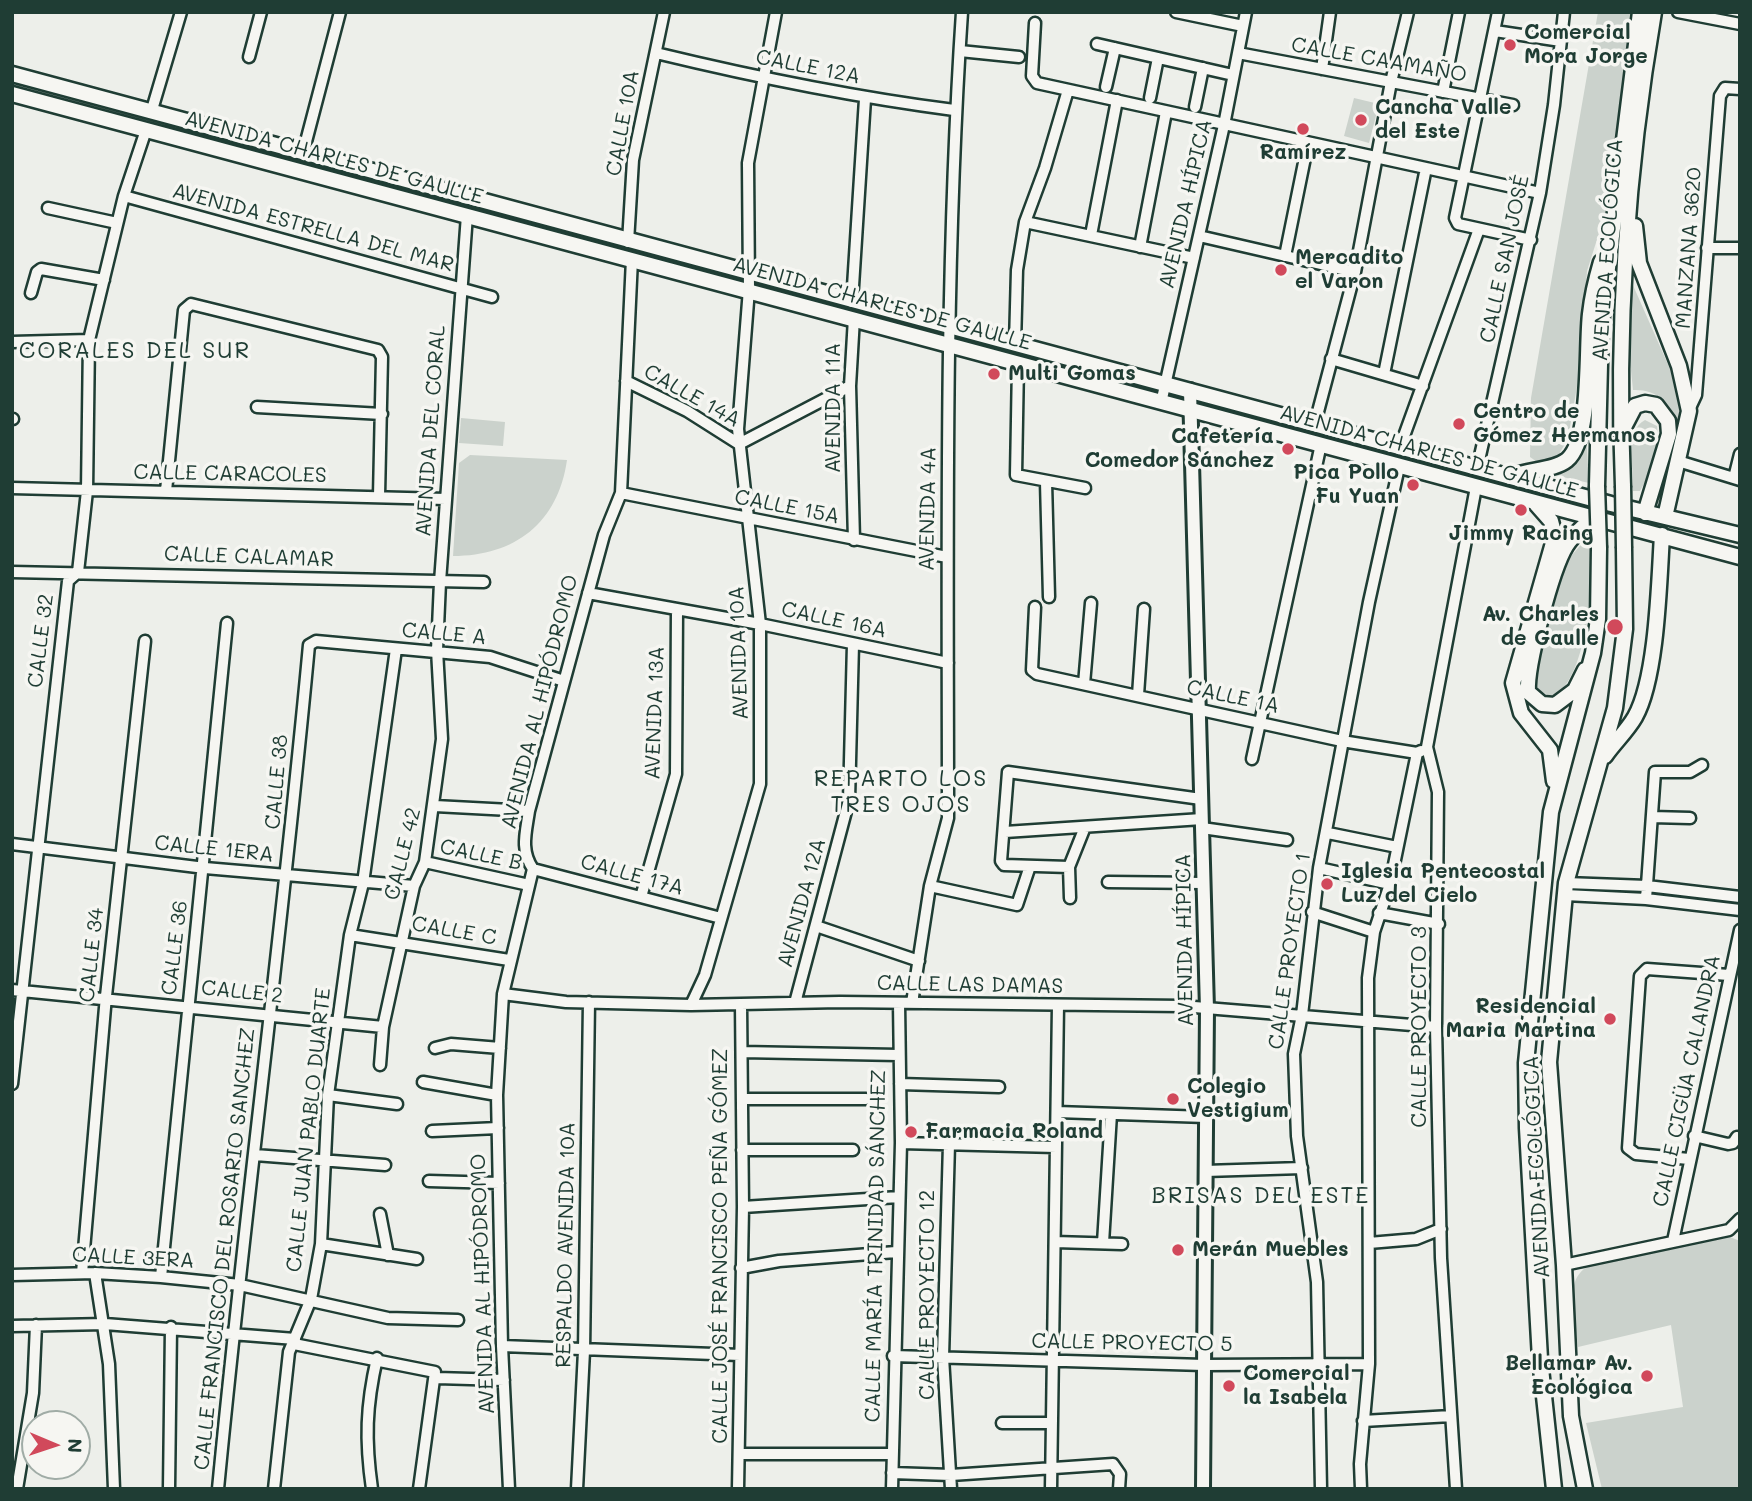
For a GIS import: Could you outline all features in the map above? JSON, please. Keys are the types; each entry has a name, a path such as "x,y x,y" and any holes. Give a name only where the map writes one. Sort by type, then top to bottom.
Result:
{"main road":[{"name":"AVENIDA ECOLÓGICA","path":"1555,794 1567,743 1586,689 1598,619 1598,358 1640,12"},
{"name":"AVENIDA ECOLÓGICA","path":"1585,1489 1571,1416 1564,1265 1549,1062 1566,889 1615,708 1625,629 1620,321 1642,85 1654,12"},
{"name":"AVENIDA CHARLES DE GAULLE","path":"12,74 1477,469 1740,535"},
{"name":"AVENIDA CHARLES DE GAULLE","path":"12,94 749,289 1161,404 1321,444 1740,557"},
{"path":"1629,207 1639,263 1679,366 1689,411 1665,517"},
{"path":"1511,477 1526,470 1560,464 1576,449 1581,430 1595,284 1611,242"},
{"path":"1621,433 1635,406 1645,403 1657,405 1668,421 1668,434 1645,513"},
{"path":"1535,503 1551,521 1555,536 1513,683 1521,713 1550,750 1555,794 1541,895 1527,1063 1527,1128 1540,1359 1554,1489"},
{"path":"1592,518 1574,536 1559,563 1533,654 1527,679 1528,692 1542,704 1555,705 1565,700 1575,690 1593,653"},
{"path":"1600,763 1634,719 1646,691 1658,601 1662,535"}],"street":[{"path":"151,113 181,12"},
{"path":"249,57 261,12"},
{"path":"303,153 340,12"},
{"name":"CALLE 10A","path":"628,242 632,171 664,12"},
{"name":"AVENIDA 10A","path":"691,1005 705,975 760,783 760,624 739,444 749,289 748,163 776,12"},
{"name":"AVENIDA 4A","path":"912,1003 930,886 948,818 950,327 954,110 962,12"},
{"path":"1177,12 1243,26"},
{"name":"AVENIDA HÍPICA","path":"1161,404 1224,125 1246,12"},
{"path":"1322,69 1330,12"},
{"path":"1315,424 1355,272 1391,82 1408,12"},
{"path":"1443,92 1459,12"},
{"path":"1498,12 1483,99 1456,222 1531,240"},
{"name":"CALLE SAN JOSÉ","path":"1477,469 1540,193 1564,12"},
{"path":"1678,12 1740,24"},
{"path":"1035,23 1034,80 1224,125 1540,193"},
{"path":"1495,31 1561,41"},
{"path":"1097,44 1233,75"},
{"path":"1106,87 1115,48"},
{"path":"960,51 1019,57"},
{"name":"CALLE 12A","path":"656,53 764,79 865,99 954,110"},
{"name":"CALLE CAAMAÑO","path":"1238,53 1513,105"},
{"path":"1150,98 1158,58"},
{"path":"1195,107 1203,68"},
{"name":"MANZANA 3620","path":"1689,411 1696,395 1720,96 1725,88 1740,89"},
{"path":"1015,344 1017,270 1025,222 1045,168 1068,90"},
{"path":"852,302 865,99"},
{"path":"1091,235 1117,100"},
{"path":"1140,247 1166,112"},
{"name":"CALLE 32","path":"12,1084 17,990 37,848 68,581 78,572 87,491 89,340 124,196 146,130"},
{"path":"1285,256 1308,143"},
{"path":"1384,374 1426,168"},
{"name":"AVENIDA ESTRELLA DEL MAR","path":"124,196 492,298"},
{"path":"48,208 117,223"},
{"name":"AVENIDA DEL CORAL","path":"437,650 467,215"},
{"path":"1025,222 1194,258"},
{"path":"1400,447 1479,229"},
{"path":"1199,236 1355,272"},
{"path":"1707,248 1740,248"},
{"name":"AVENIDA AL HIPÓDROMO","path":"509,1489 502,1346 497,1095 503,994 509,960 533,869 525,857 524,846 529,811 587,593 621,493 632,259"},
{"path":"31,293 37,272 41,269 104,279"},
{"path":"166,491 184,310 191,304 378,350 382,357 379,496"},
{"name":"AVENIDA 11A","path":"854,318 850,386 854,540"},
{"path":"12,342 89,340"},
{"path":"1331,359 1423,386"},
{"path":"1018,364 1016,475 1085,488"},
{"name":"CALLE 14A","path":"626,381 687,411 739,444 850,386"},
{"name":"AVENIDA HÍPICA","path":"1191,390 1207,1009 1203,1489"},
{"path":"257,407 382,414"},
{"path":"1252,759 1321,444"},
{"path":"1678,461 1737,479 1740,454"},
{"name":"CALLE PROYECTO 1","path":"1321,1489 1317,1282 1302,1168 1294,1054 1302,1015 1319,868 1328,833 1342,741 1399,467"},
{"path":"1046,482 1049,597"},
{"name":"CALLE PROYECTO 3","path":"1456,1489 1441,1229 1436,1027 1439,924 1438,792 1427,747 1476,487"},
{"name":"CALLE CARACOLES","path":"12,488 446,499"},
{"name":"CALLE 15A","path":"621,493 947,556"},
{"name":"CALLE CALAMAR","path":"12,572 484,582"},
{"name":"CALLE 16A","path":"587,593 760,624 948,663"},
{"path":"1084,684 1091,603"},
{"name":"CALLE 1A","path":"1035,607 1032,670 1037,674 1342,741 1418,753"},
{"path":"1138,695 1144,609"},
{"name":"AVENIDA 13A","path":"641,897 676,774 677,610"},
{"name":"CALLE 36","path":"161,1277 187,1005 205,868 227,623"},
{"name":"CALLE A","path":"316,640 490,657 564,681"},
{"name":"CALLE 38","path":"270,1014 288,876 309,645 316,640"},
{"name":"CALLE 34","path":"82,1273 106,998 145,641"},
{"name":"AVENIDA 12A","path":"795,1003 849,800 853,644"},
{"name":"CALLE JUAN PABLO DUARTE","path":"274,1489 289,1352 311,1299 321,1244 328,1095 350,934 363,883 396,649"},
{"name":"CALLE 42","path":"380,1065 383,1027 414,886 425,862 435,806 442,739 437,650"},
{"path":"1361,1489 1363,1421 1369,1364 1368,1021 1374,932 1390,884 1418,753 1427,747"},
{"path":"1646,899 1655,772 1690,772 1702,765"},
{"path":"1069,867 1002,863 1008,772 1201,799"},
{"path":"435,806 529,811"},
{"path":"1651,817 1690,818"},
{"path":"1005,832 1202,824 1287,840"},
{"path":"1070,898 1069,867 1085,827"},
{"path":"1328,833 1397,847"},
{"name":"CALLE 1ERA","path":"12,844 205,868 414,886"},
{"name":"CALLE B","path":"425,862 529,885"},
{"path":"930,886 1017,905 1030,866"},
{"path":"1319,868 1390,884"},
{"name":"CALLE 17A","path":"533,869 721,918"},
{"path":"1108,881 1203,883"},
{"path":"1566,889 1647,886 1740,897"},
{"path":"1566,889 1740,910"},
{"path":"1312,912 1374,932"},
{"path":"1379,913 1439,924"},
{"path":"816,926 919,961"},
{"name":"CALLE CIGÜA CALANDRA","path":"1673,1241 1740,930"},
{"name":"CALLE C","path":"350,934 509,960"},
{"path":"1689,1159 1636,1154 1628,1148 1640,976 1647,969 1729,975"},
{"name":"CALLE 2","path":"17,990 187,1005 383,1027"},
{"name":"CALLE LAS DAMAS","path":"503,994 589,1002 691,1005 912,1003 1207,1009 1436,1027"},
{"name":"RESPALDO AVENIDA 10A","path":"577,1489 584,1351 589,1002"},
{"name":"CALLE MARÍA TRINIDAD SÁNCHEZ","path":"892,1489 893,1356 901,1143 899,1003"},
{"name":"CALLE JOSÉ FRANCISCO PEÑA GÓMEZ","path":"738,1489 743,1207 741,1004"},
{"path":"1051,1489 1058,1005"},
{"name":"CALLE FRANCISCO DEL ROSARIO SANCHEZ","path":"218,1489 270,1014"},
{"path":"435,1048 451,1044 500,1048"},
{"path":"742,1052 898,1055"},
{"path":"423,1082 497,1095"},
{"path":"900,1084 999,1087"},
{"path":"328,1095 397,1104"},
{"path":"742,1099 866,1099"},
{"path":"1056,1112 1206,1117"},
{"path":"1103,1243 1111,1114"},
{"path":"432,1131 498,1128"},
{"path":"1694,1136 1728,1144 1737,1137"},
{"path":"901,1143 1056,1147"},
{"name":"CALLE PROYECTO 12","path":"948,1144 943,1357 951,1489"},
{"path":"742,1150 853,1150"},
{"path":"255,1155 385,1165"},
{"path":"1205,1171 1302,1168"},
{"path":"429,1181 499,1183"},
{"path":"743,1207 899,1198"},
{"path":"380,1214 388,1255"},
{"path":"1564,1265 1673,1241 1734,1231 1740,1219"},
{"path":"1368,1243 1416,1239 1441,1229"},
{"path":"1055,1242 1122,1244"},
{"path":"321,1244 417,1259"},
{"path":"741,1268 779,1261 896,1252"},
{"path":"95,1273 105,1324 114,1489"},
{"name":"CALLE 3ERA","path":"12,1275 95,1273 161,1277 240,1285 388,1318 457,1320"},
{"path":"12,1326 105,1324 233,1333 295,1341 377,1358 436,1375 504,1380"},
{"path":"17,1489 33,1393 36,1325"},
{"path":"169,1489 171,1328"},
{"path":"502,1346 740,1355"},
{"name":"CALLE PROYECTO 5","path":"893,1356 1204,1365 1369,1364"},
{"path":"372,1489 367,1455 367,1401 377,1358"},
{"path":"419,1489 436,1375"},
{"path":"1363,1421 1451,1416"},
{"path":"1002,1423 1052,1423"},
{"path":"739,1454 892,1454"},
{"path":"892,1473 951,1475 1051,1466 1113,1464 1119,1474 1119,1489"}],"shaded area":[{"path":"1598,12 1634,12 1607,208 1587,271 1581,363 1568,439 1556,459 1540,464 1530,457 1531,398"},
{"name":"Cancha Valle del Este","path":"1354,98 1379,104 1369,143 1344,136"},
{"path":"1632,283 1670,369 1681,418 1677,422 1661,398 1641,390 1633,390 1629,351"},
{"path":"1585,412 1589,483 1554,475 1564,469"},
{"path":"461,418 505,422 503,446 459,443"},
{"path":"1645,420 1657,426 1656,451 1640,491 1633,491 1632,440 1638,425"},
{"path":"470,455 567,460 554,502 530,532 496,550 453,556 459,463"},
{"path":"1590,534 1593,571 1591,597 1581,651 1562,690 1549,696 1538,689 1535,683 1539,660 1566,562"},
{"path":"1730,1237 1740,1241 1740,1489 1602,1489 1586,1423 1683,1407 1671,1325 1578,1347 1572,1300 1576,1279 1591,1265"}],"place":[{"name":"Comercial Mora Jorge","path":"1510,45"},
{"name":"Cancha Valle del Este","path":"1361,120"},
{"name":"Ramírez","path":"1303,129"},
{"name":"Mercadito el Varon","path":"1281,270"},
{"name":"Multi Gomas","path":"994,374"},
{"name":"Centro de Gómez Hermanos","path":"1459,424"},
{"name":"Cafetería Comedor Sánchez","path":"1288,449"},
{"name":"Pica Pollo Fu Yuan","path":"1413,485"},
{"name":"Jimmy Racing","path":"1521,510"},
{"name":"Av. Charles de Gaulle","path":"1615,627"},
{"name":"Iglesia Pentecostal Luz del Cielo","path":"1327,884"},
{"name":"Residencial Maria Martina","path":"1610,1019"},
{"name":"Colegio Vestigium","path":"1173,1099"},
{"name":"Farmacia Roland","path":"911,1132"},
{"name":"Merán Muebles","path":"1178,1250"},
{"name":"Bellamar Av. Ecológica","path":"1647,1376"},
{"name":"Comercial la Isabela","path":"1229,1386"}],"district":[{"name":"CORALES DEL SUR","path":"135,351"},
{"name":"REPARTO LOS TRES OJOS","path":"901,792"},
{"name":"BRISAS DEL ESTE","path":"1261,1196"}]}
